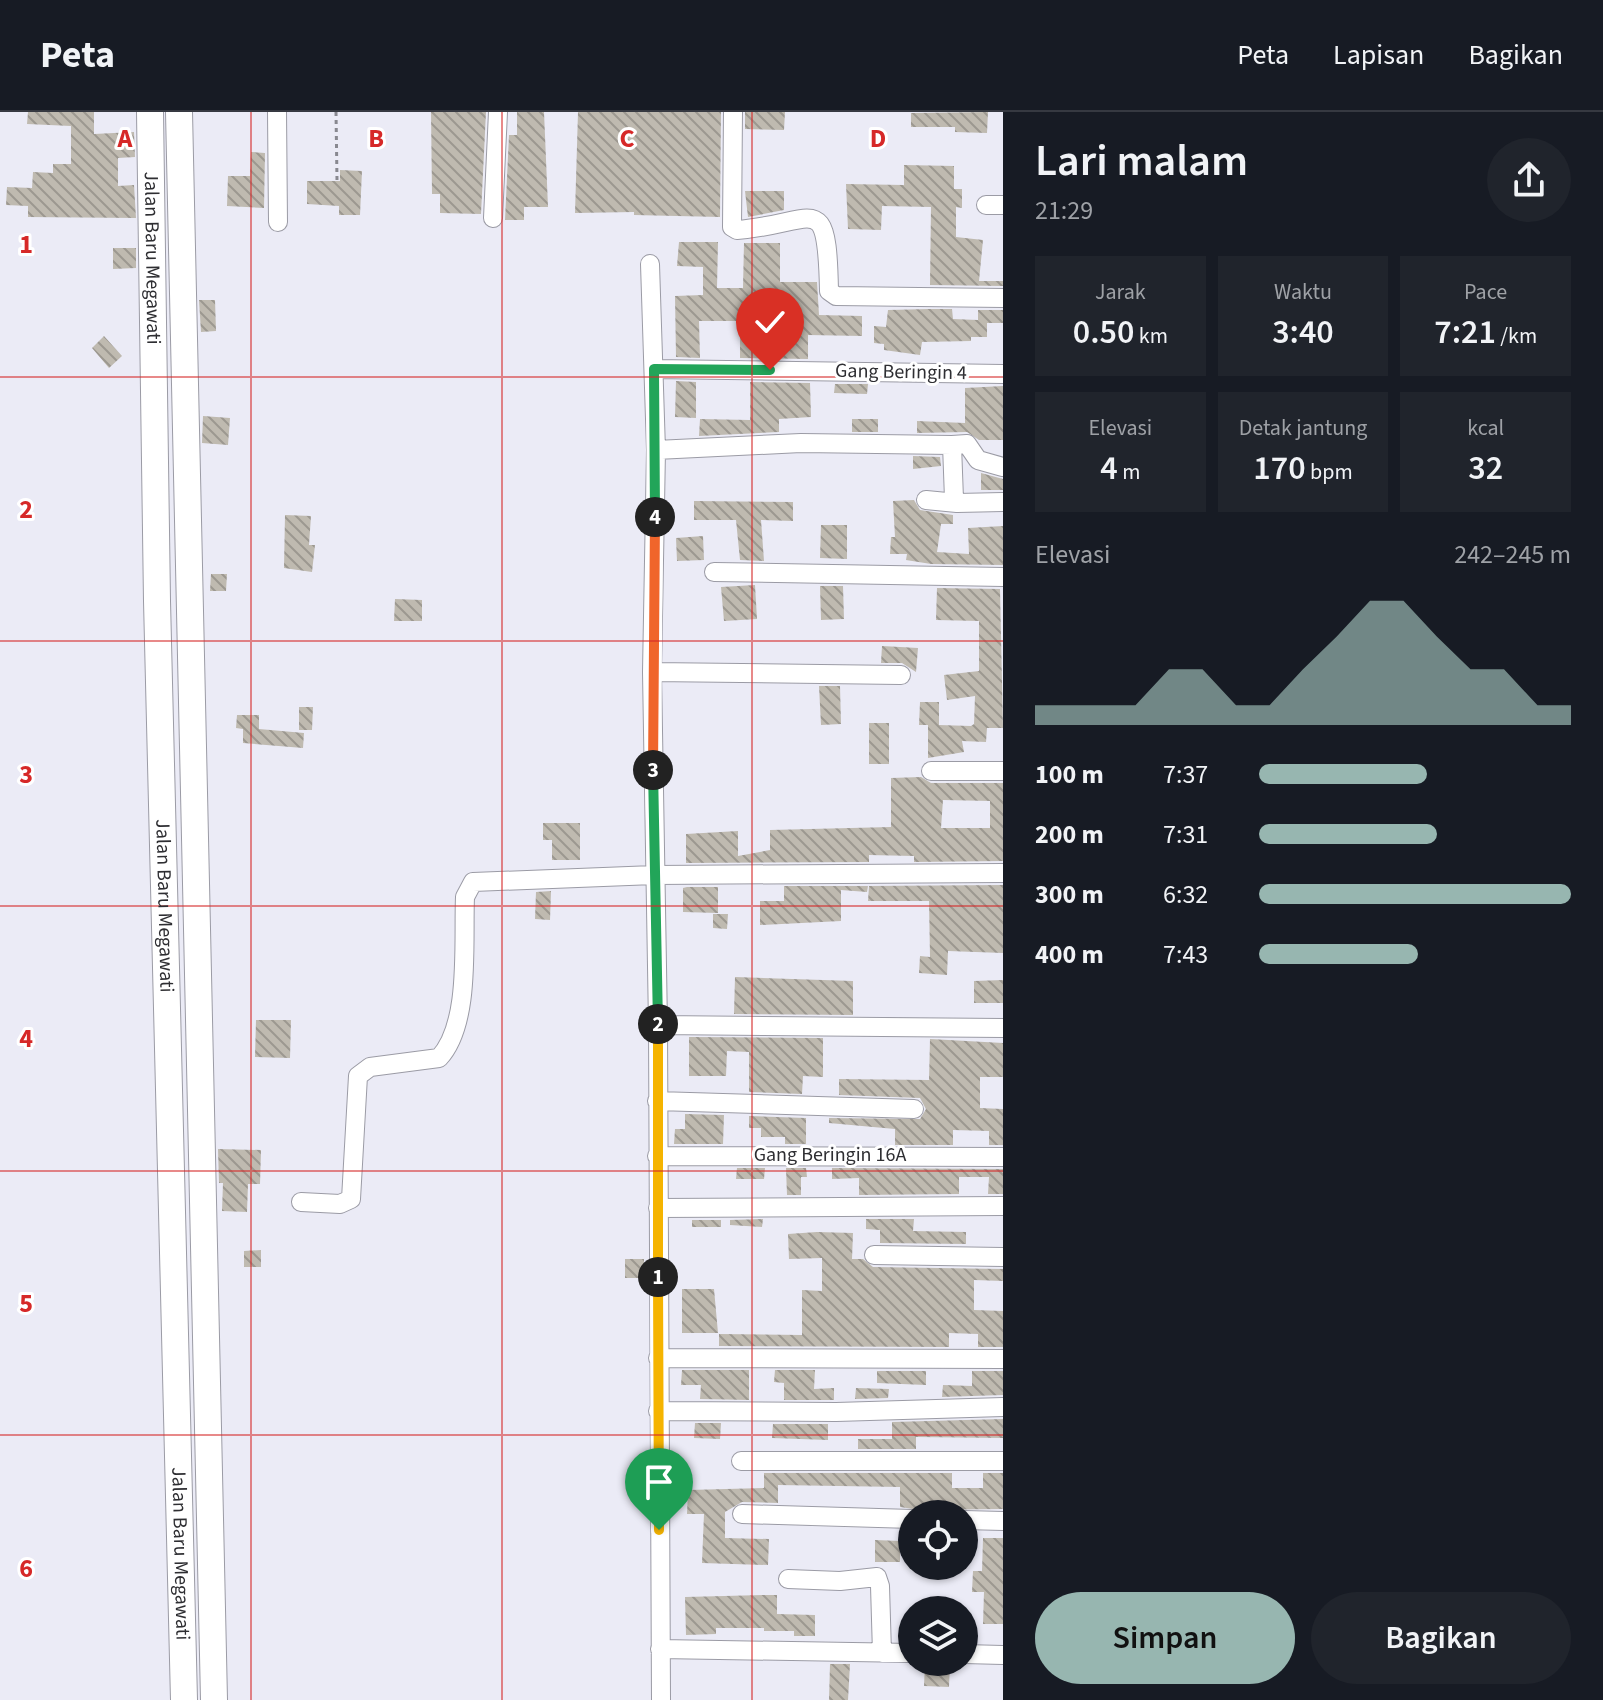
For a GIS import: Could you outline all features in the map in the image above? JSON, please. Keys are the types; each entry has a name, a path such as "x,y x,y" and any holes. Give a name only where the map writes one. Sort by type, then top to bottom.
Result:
{"highway":[{"name":"Jalan Baru Megawati","path":"150,112 157,601 184,1700"},
{"name":"Jalan Baru Megawati","path":"179,112 214,1700"},
{"path":"157,601 190,603"},
{"path":"159,669 192,666"}],"street":[{"path":"277,112 278,222"},
{"path":"493,218 498,112"},
{"path":"733,112 732,227 737,230 789,222 804,216 817,220 826,231 829,291 836,296 1003,298"},
{"path":"650,264 656,450 652,672 658,1025 661,1700"},
{"name":"Gang Beringin 4","path":"654,369 1003,374"},
{"path":"656,450 801,443 967,444 978,460 1003,467"},
{"path":"952,445 954,499 957,503"},
{"path":"926,500 1003,502"},
{"path":"714,572 1003,577"},
{"path":"652,672 901,675"},
{"path":"931,771 1003,771"},
{"path":"301,1202 340,1204 351,1199 358,1076 370,1067 439,1058 448,1048 460,1018 465,897 473,882 654,875 1003,873"},
{"path":"658,1025 1003,1028"},
{"path":"657,1101 914,1109"},
{"name":"Gang Beringin 16A","path":"657,1156 1003,1157"},
{"path":"658,1208 1003,1206"},
{"path":"874,1255 1003,1257"},
{"path":"658,1358 1003,1359"},
{"path":"658,1411 1003,1407"},
{"path":"741,1461 1003,1461"},
{"path":"742,1514 898,1519"},
{"path":"978,1520 1003,1521"},
{"path":"788,1579 840,1581 877,1577 882,1653"},
{"path":"660,1649 898,1653"},
{"path":"978,1654 1003,1655"}],"path":[{"path":"336,112 337,180"}],"building":[{"path":"28,112 94,112 94,134 134,132 135,157 118,158 118,186 134,185 136,218 28,217 28,206 6,205 7,187 32,188 33,172 53,173 53,164 71,164 71,126 27,124"},
{"path":"431,112 486,112 481,214 440,213 440,194 432,194"},
{"path":"517,112 544,112 548,207 524,207 524,220 505,220 509,135 517,135"},
{"path":"578,112 721,112 720,217 634,215 634,212 575,213"},
{"path":"745,112 785,112 784,130 745,129"},
{"path":"988,112 987,133 955,132 955,127 911,127 911,113"},
{"path":"251,152 265,153 264,208 227,206 228,176 250,176"},
{"path":"904,165 954,166 954,189 962,189 962,208 956,207 956,237 983,240 979,281 1003,281 1003,286 930,285 931,207 882,206 881,230 848,229 846,184 904,185"},
{"path":"340,170 362,171 360,215 339,215 339,206 307,204 307,181 340,181"},
{"path":"745,191 784,191 784,210 748,217"},
{"path":"679,242 718,242 717,288 743,288 744,243 780,243 780,282 817,282 819,315 862,316 862,336 808,335 808,359 740,358 740,321 699,321 700,358 676,357 675,296 703,295 703,267 677,266"},
{"path":"113,248 136,248 136,268 113,269"},
{"path":"199,300 215,300 216,331 201,332"},
{"path":"952,309 953,319 978,320 978,310 1003,310 1003,323 987,323 987,337 971,337 971,341 922,342 920,355 884,350 884,344 874,343 874,326 886,327 888,310"},
{"path":"104,336 122,356 109,368 92,348"},
{"path":"676,381 696,382 696,418 675,417"},
{"path":"750,382 810,383 811,417 779,419 779,432 699,436 700,419 750,420"},
{"path":"835,384 868,384 867,394 834,393"},
{"path":"1003,386 1003,440 979,440 967,432 917,433 917,421 965,423 965,388"},
{"path":"203,416 230,418 228,445 202,443"},
{"path":"852,419 878,419 878,432 852,432"},
{"path":"913,456 940,457 941,466 913,469"},
{"path":"981,473 1003,479 1003,490 981,490"},
{"path":"914,500 920,510 953,515 953,524 941,524 937,552 969,554 968,528 1003,526 1003,565 931,564 906,560 907,554 890,554 891,537 895,537 893,501"},
{"path":"694,501 793,502 793,521 761,520 764,561 740,560 736,520 694,520"},
{"path":"285,515 311,516 309,545 315,545 312,572 284,568"},
{"path":"821,525 847,525 847,559 820,558"},
{"path":"703,536 704,560 677,561 676,538"},
{"path":"211,574 227,574 226,591 210,591"},
{"path":"755,585 757,619 724,621 721,587"},
{"path":"820,586 843,586 844,619 821,620"},
{"path":"937,588 1000,589 1003,728 987,728 986,742 962,741 964,752 928,758 928,725 919,725 920,702 939,702 939,725 971,726 974,724 975,696 947,700 944,675 979,671 979,621 936,620"},
{"path":"395,599 422,600 422,621 394,621"},
{"path":"882,646 918,648 916,672 902,663 881,663"},
{"path":"819,686 840,686 841,724 821,725"},
{"path":"299,707 313,707 312,730 299,730"},
{"path":"237,715 259,715 259,729 304,733 303,748 243,743 243,729 236,728"},
{"path":"869,723 889,723 889,764 869,764"},
{"path":"921,777 931,783 1003,783 1003,861 914,862 914,856 869,855 869,862 686,863 686,834 738,831 738,856 770,850 770,830 891,827 891,778","holes":["943,800 990,801 990,828 941,828"]},
{"path":"543,823 580,823 580,860 552,860 552,840 543,840"},
{"path":"1003,885 1003,953 948,951 947,975 919,973 920,956 930,957 929,901 868,901 869,886"},
{"path":"784,886 868,886 867,892 841,890 841,921 760,925 760,901 784,901"},
{"path":"718,887 718,913 683,912 683,888"},
{"path":"551,891 550,920 535,919 536,892"},
{"path":"713,914 728,914 727,929 713,928"},
{"path":"735,977 853,981 853,1015 734,1014"},
{"path":"1003,980 1003,1003 974,1003 974,981"},
{"path":"256,1020 291,1020 290,1058 255,1057"},
{"path":"689,1037 823,1038 823,1077 803,1076 802,1094 749,1092 749,1052 727,1051 726,1076 689,1076"},
{"path":"930,1039 1003,1043 1003,1077 980,1077 980,1108 1003,1109 1003,1145 989,1145 989,1131 953,1130 953,1145 895,1145 895,1129 829,1123 829,1118 920,1119 926,1109 920,1098 839,1095 839,1079 929,1080"},
{"path":"685,1114 724,1115 723,1144 674,1144 675,1129 685,1129"},
{"path":"749,1116 806,1118 806,1144 785,1144 785,1137 761,1137 761,1128 749,1128"},
{"path":"218,1149 261,1150 260,1184 248,1184 247,1212 222,1211 223,1183 219,1183"},
{"path":"737,1168 765,1168 764,1179 736,1179"},
{"path":"786,1168 806,1168 807,1177 801,1177 801,1195 787,1195"},
{"path":"832,1168 1003,1169 1003,1194 988,1194 989,1177 959,1177 959,1194 859,1195 859,1178 832,1179"},
{"path":"763,1219 762,1227 730,1225 730,1220"},
{"path":"866,1219 914,1219 913,1231 966,1232 966,1244 880,1243 880,1230 866,1229"},
{"path":"692,1220 721,1220 721,1227 692,1227"},
{"path":"853,1233 852,1259 863,1259 873,1267 1003,1269 1003,1281 974,1280 974,1310 1003,1311 1003,1347 978,1347 978,1334 949,1333 949,1347 719,1346 719,1334 802,1335 802,1290 822,1291 822,1258 789,1259 788,1234"},
{"path":"261,1250 261,1267 244,1267 244,1251"},
{"path":"625,1259 644,1259 644,1278 625,1278"},
{"path":"682,1289 714,1289 718,1333 682,1333"},
{"path":"682,1370 749,1370 749,1400 700,1399 701,1385 681,1385"},
{"path":"775,1370 815,1370 814,1389 834,1388 834,1400 784,1400 784,1383 774,1382"},
{"path":"877,1371 926,1371 926,1385 877,1383"},
{"path":"972,1371 1003,1371 1003,1395 942,1397 943,1385 972,1386"},
{"path":"856,1388 889,1389 888,1398 855,1399"},
{"path":"1003,1419 1003,1438 916,1437 916,1449 858,1449 858,1439 892,1439 892,1422"},
{"path":"695,1423 721,1423 720,1439 694,1438"},
{"path":"773,1424 828,1424 828,1440 772,1438"},
{"path":"764,1473 952,1473 952,1488 983,1488 983,1473 1003,1473 1003,1509 978,1509 978,1500 900,1500 900,1487 778,1485 778,1503 742,1502 725,1512 725,1538 769,1539 768,1565 702,1563 704,1514 687,1514 688,1490 764,1488"},
{"path":"983,1538 1003,1538 1003,1624 983,1624 984,1592 972,1592 973,1580 978,1580 978,1571 982,1571"},
{"path":"875,1540 898,1541 898,1562 875,1562"},
{"path":"777,1595 777,1614 815,1615 815,1636 794,1636 794,1631 764,1631 764,1628 716,1628 716,1634 686,1635 685,1597"},
{"path":"830,1664 850,1664 848,1700 829,1700"},
{"path":"924,1676 949,1676 949,1687 924,1686"}],"route":[{"path":"659,1530 658,1025 652,672 656,450 654,369 770,370"}]}
